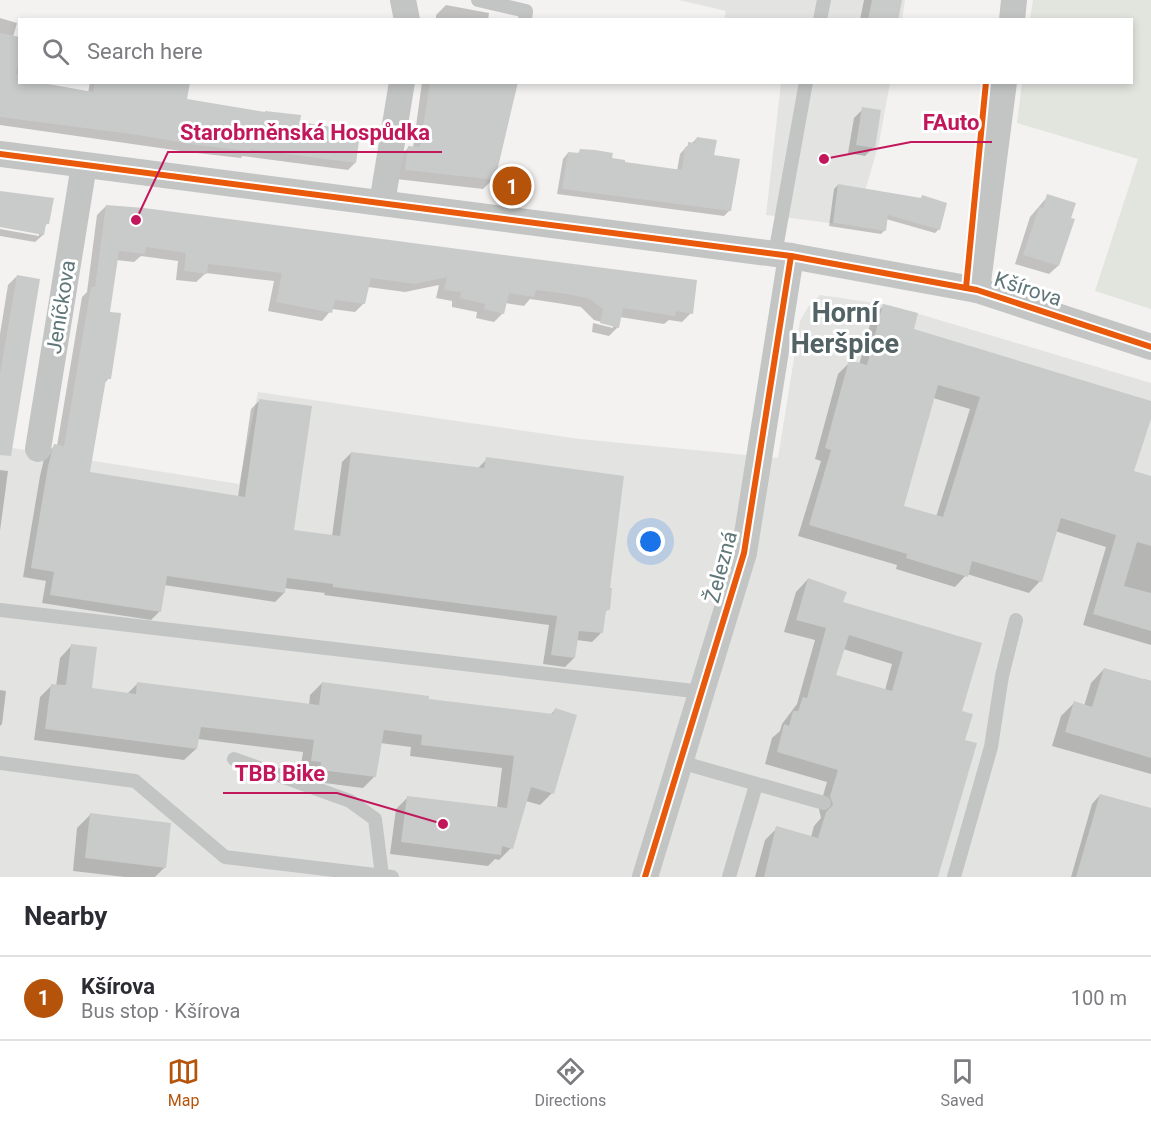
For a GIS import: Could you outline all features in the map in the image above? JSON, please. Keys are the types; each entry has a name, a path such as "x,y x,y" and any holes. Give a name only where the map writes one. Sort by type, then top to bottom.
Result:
{"street":[{"path":"403,0 407,18"},
{"path":"1012,18 1014,0"},
{"path":"382,203 402,84"},
{"path":"977,290 1004,84"},
{"name":"Kšírova","path":"0,154 783,255 977,290 1151,346"},
{"name":"Jeníčkova","path":"38,449 84,165"},
{"name":"Železná","path":"645,877 744,553 783,255"}],"lane":[{"path":"478,0 526,11 525,18"},
{"path":"820,18 824,0"},
{"path":"783,255 806,84"},
{"path":"0,610 702,692"},
{"path":"954,877 991,747 1002,676 1016,620"},
{"path":"0,763 135,781 225,857 387,876 375,819 350,801 234,759"},
{"path":"680,762 824,803"},
{"path":"729,877 756,785"}],"shaded area":[{"path":"679,0 905,0 902,18 724,18 726,11"},
{"path":"1033,0 1151,0 1151,309 1095,291 1138,159 1017,123 1022,84 1133,84 1133,18 1030,18"},
{"path":"781,84 890,84 879,143 866,188 862,227 766,215"},
{"path":"820,295 889,305 1151,383 1151,877 0,877 0,446 239,484 258,392 580,439 778,458 800,321 808,307"}],"building":[{"path":"872,0 902,0 898,18 868,18"},
{"path":"0,33 18,37 16,74 18,74 18,84 48,84 93,92 95,84 190,84 187,99 265,112 301,115 300,122 352,130 350,140 359,141 356,163 250,149 250,151 196,145 0,117"},
{"path":"430,84 518,84 495,180 405,170 408,146 420,147"},
{"path":"862,107 881,110 875,148 856,145"},
{"path":"697,137 717,140 714,155 740,159 731,211 562,189 568,152 579,153 580,149 595,150 613,153 612,158 625,160 625,162 682,170 685,147 688,147 688,142 695,143"},
{"path":"838,184 921,198 922,195 947,203 940,230 888,215 886,231 833,223"},
{"path":"0,191 54,198 49,224 46,224 44,235 0,227"},
{"path":"1047,194 1076,203 1071,218 1075,219 1059,266 1023,255 1039,207 1043,208"},
{"path":"106,205 144,208 697,280 693,314 676,311 675,316 623,308 619,328 600,323 603,309 590,299 567,294 536,290 534,297 509,293 504,314 484,309 485,304 460,298 461,292 444,290 447,277 415,284 371,278 365,304 335,300 332,313 276,302 282,273 208,264 207,274 184,271 186,253 146,247 145,254 119,251 110,312 121,313 120,321 111,379 106,379 90,472 245,497 259,399 312,406 294,530 340,536 351,452 484,468 486,457 624,476 610,588 612,588 610,610 606,610 603,633 579,631 575,658 551,655 557,616 333,587 333,584 287,578 285,593 167,576 161,612 50,595 54,572 31,568 48,466 54,444 64,446 91,287 95,287"},
{"path":"17,275 40,279 11,456 0,455 0,373"},
{"path":"883,304 918,313 914,329 1151,401 1151,419 1134,471 1151,476 1151,546 1137,542 1124,586 1151,593 1151,631 1093,614 1116,535 1061,518 1042,582 972,561 968,577 906,558 907,554 809,525 831,450 825,448 849,360 867,365","holes":["938,385 980,397 943,517 904,506"]},
{"path":"808,578 847,592 843,602 982,643 962,711 973,714 965,740 977,743 938,877 764,877 776,826 818,838 826,812 833,805 830,796 838,770 777,752 784,724 789,726 793,711 798,711 803,697 807,698 826,628 796,620","holes":["849,635 903,652 892,691 836,675"]},
{"path":"71,644 97,647 92,688 136,694 137,682 319,705 322,682 429,696 429,699 553,714 555,708 577,715 554,794 531,787 513,849 502,846 501,855 401,842 407,796 507,808 514,756 421,745 422,735 384,730 376,777 320,770 321,762 311,761 314,740 201,727 197,749 45,729 51,684 66,685"},
{"path":"1104,668 1151,681 1151,758 1065,732 1074,701 1092,707"},
{"path":"1100,794 1151,808 1151,877 1076,877"},
{"path":"90,813 171,823 166,868 85,858"}],"cycle path":[{"path":"966,288 986,84"},
{"path":"0,154 791,256 977,290 1151,347"},
{"path":"645,877 744,553 791,256"}],"place":[{"name":"FAuto","path":"824,159"},
{"name":"Kšírova","path":"512,186"},
{"name":"Starobrněnská Hospůdka","path":"136,220"},
{"name":"TBB Bike","path":"443,824"}],"district":[{"name":"Horní Heršpice","path":"845,328"}]}
